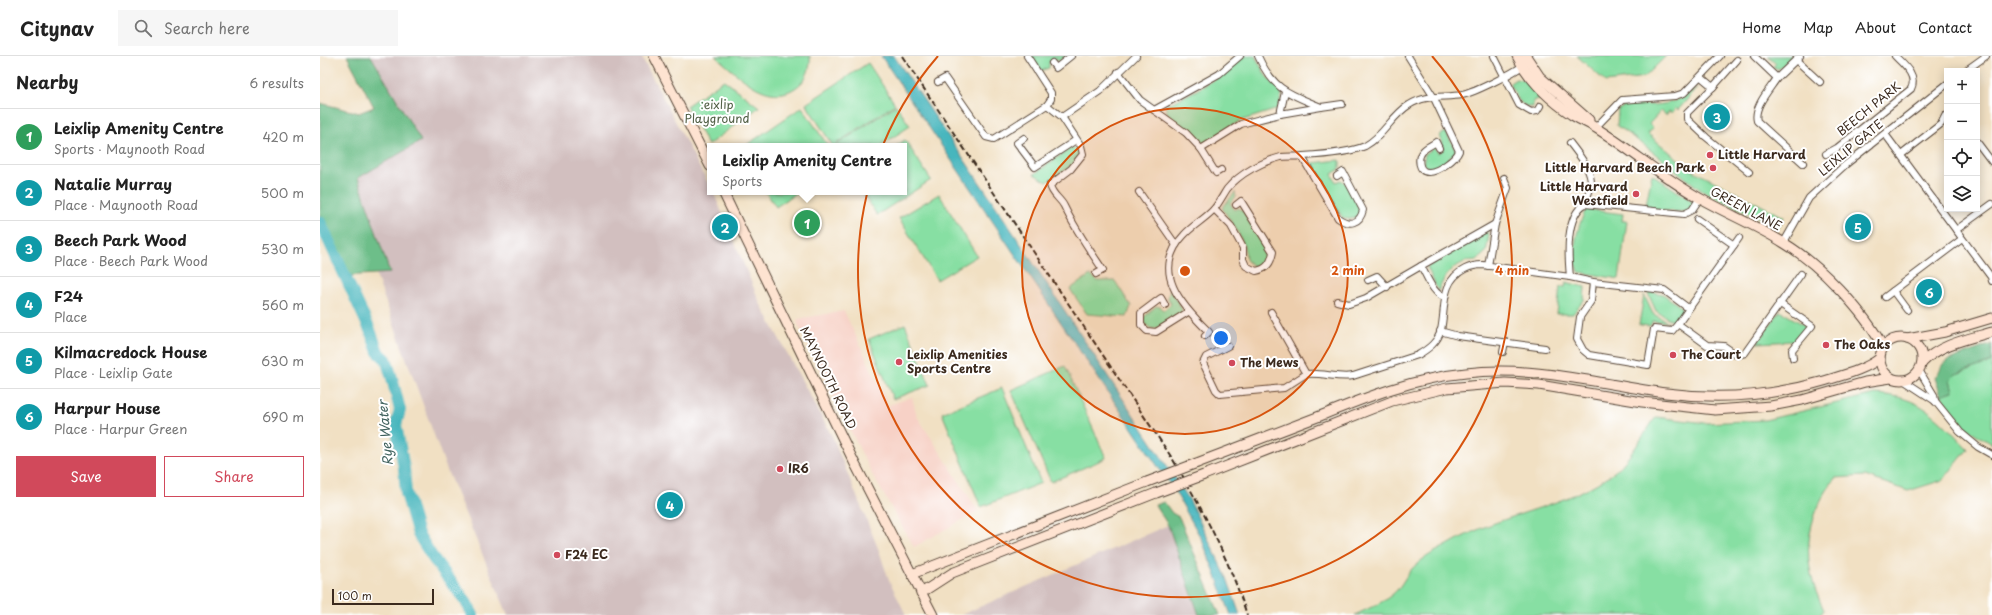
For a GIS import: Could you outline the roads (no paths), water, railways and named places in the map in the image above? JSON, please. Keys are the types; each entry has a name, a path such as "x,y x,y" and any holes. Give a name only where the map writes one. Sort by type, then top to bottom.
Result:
{"main road":[{"path":"654,56 707,160"},
{"name":"GREEN LANE","path":"1517,56 1524,60 1540,77 1596,127 1700,198 1784,242 1804,256 1824,274 1872,327 1884,347"},
{"name":"MAYNOOTH ROAD","path":"724,195 858,470 933,615"},
{"path":"1892,378 1882,370 1880,358 1884,347 1894,339 1907,339 1945,332 1992,318"},
{"name":"GREEN LANE","path":"1872,327 1894,339"},
{"path":"921,593 952,573 1380,406 1416,395 1447,388 1505,383 1539,385 1642,402 1715,410 1771,406 1802,400 1865,382 1892,378 1903,380 1914,376 1920,366 1939,349 1992,332"},
{"path":"1907,339 1917,345 1922,357 1920,366"},
{"path":"912,574 1382,392 1438,377 1492,371 1528,371 1570,376 1666,393 1733,396 1758,395 1807,386 1870,365 1880,358"}],"street":[{"path":"938,82 945,78 986,137 994,139 1047,105 1051,99 1051,93 1027,56"},
{"path":"1052,63 1056,68 1071,56"},
{"path":"1062,117 1100,91 1136,56"},
{"path":"1154,110 1219,74 1240,56"},
{"path":"1258,56 1269,75 1285,92 1321,106"},
{"path":"1408,56 1432,96 1459,151 1458,155 1450,162 1431,172 1427,172 1419,163 1420,155 1423,150 1436,142 1439,148"},
{"path":"1494,56 1518,105 1531,112 1537,111 1540,106"},
{"path":"1596,127 1622,100 1675,96 1688,91 1720,56"},
{"path":"1754,56 1777,78"},
{"name":"BEECH PARK","path":"1826,154 1837,148 1911,89 1914,80 1895,56"},
{"path":"1969,68 1986,56"},
{"path":"1803,163 1757,121 1756,116 1764,98 1777,78 1798,58 1820,82"},
{"path":"1205,336 1209,332 1188,312 1171,283 1168,272 1176,245 1184,234 1214,209 1227,189 1243,174 1259,165 1282,157 1346,151 1365,146 1379,136 1398,113 1409,105 1423,98 1463,94 1481,88 1503,76 1524,60"},
{"path":"1737,60 1687,113 1687,118 1749,172"},
{"path":"1118,72 1140,100 1186,133 1202,149 1216,173 1221,170"},
{"path":"1701,77 1713,87"},
{"name":"LEIXLIP GATE","path":"1784,242 1808,198 1846,165 1944,86"},
{"path":"1280,114 1285,92"},
{"path":"1202,149 1242,124 1280,114 1321,106 1342,104"},
{"path":"1047,105 1062,117 1081,146 1083,154 1079,162 1050,185 1052,191 1061,201 1068,216 1103,270 1096,274"},
{"path":"1901,154 1941,124 1944,118"},
{"path":"1885,134 1991,277 1992,281"},
{"path":"1024,138 1017,143 1035,167 1076,140"},
{"path":"1570,143 1591,176 1591,188 1585,204 1578,210 1570,229 1568,242 1570,277"},
{"path":"1980,146 1992,162"},
{"path":"1302,156 1338,218 1344,222 1352,223 1357,221 1362,216 1363,210 1343,172 1337,176"},
{"path":"1488,266 1495,224 1508,188 1504,178"},
{"path":"1140,192 1176,245"},
{"path":"1585,204 1684,214 1692,210 1700,198"},
{"path":"1214,209 1222,215 1234,231 1243,248 1243,259 1246,266 1256,271 1262,270 1268,267 1272,261 1273,252 1241,201 1236,205"},
{"path":"1956,230 1992,204"},
{"path":"1697,219 1734,245"},
{"path":"1337,301 1349,304 1366,298 1495,224"},
{"path":"1593,282 1592,301 1580,317 1577,339 1583,350 1589,355 1648,365 1654,329 1672,331 1739,238"},
{"path":"1884,297 1962,239"},
{"path":"1228,346 1206,357 1203,364 1220,394 1284,388 1306,374 1318,372 1346,377 1386,366 1418,355 1427,349 1440,331 1445,297 1449,283 1458,273 1477,265 1570,277 1593,282 1664,290 1688,308"},
{"path":"1422,266 1435,291 1440,296 1445,297"},
{"path":"1678,324 1707,344 1724,346 1737,355 1745,353 1801,274"},
{"path":"1368,280 1377,276 1387,287"},
{"path":"1893,291 1907,310"},
{"path":"1165,304 1161,298 1141,313 1141,325 1147,331 1156,332 1188,312"},
{"path":"1779,303 1812,326 1792,350 1793,358"},
{"path":"1271,312 1306,374"},
{"path":"1440,331 1458,336 1545,348"},
{"path":"1503,352 1505,342"},
{"path":"1920,366 1934,395 1935,401"},
{"path":"1903,380 1935,401 1960,432 1978,447 1992,455"}],"water":[{"path":"881,56 894,56 995,205 1189,499 1227,578 1240,615 1231,615 1202,540 1177,495"}],"waterway":[{"name":"Rye Water","path":"320,222 370,330 378,352 386,359 392,378 400,410 396,425 404,468 406,493 418,534 433,558 465,600 473,615"}],"railway":[{"path":"902,56 1172,458 1214,534 1232,574 1247,615"}],"place":[{"name":"Beech Park Wood","path":"1717,117"},
{"name":"Little Harvard","path":"1710,155"},
{"name":"Little Harvard Beech Park","path":"1713,168"},
{"name":"Little Harvard Westfield","path":"1636,194"},
{"name":"Leixlip Amenity Centre","path":"807,223"},
{"name":"Natalie Murray","path":"725,227"},
{"name":"Kilmacredock House","path":"1858,227"},
{"name":"Harpur House","path":"1929,292"},
{"name":"The Oaks","path":"1826,345"},
{"name":"The Court","path":"1673,355"},
{"name":"Leixlip Amenities Sports Centre","path":"899,362"},
{"name":"The Mews","path":"1232,363"},
{"name":"IR6","path":"780,469"},
{"name":"F24","path":"670,505"},
{"name":"F24 EC","path":"557,555"}],"park label":[{"name":":eixlip Playground","path":"717,112"}]}
